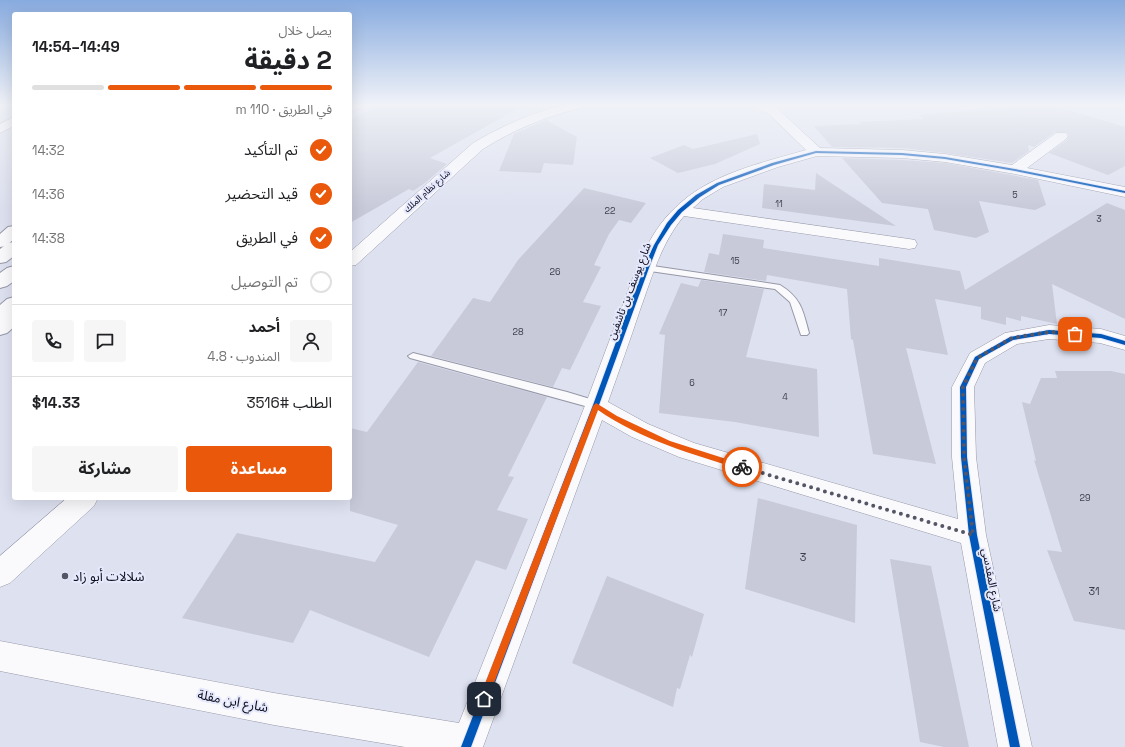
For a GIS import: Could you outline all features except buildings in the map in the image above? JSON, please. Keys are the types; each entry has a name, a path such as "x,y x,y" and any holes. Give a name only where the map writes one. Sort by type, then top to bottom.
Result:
{"main road":[{"path":"0,242 12,233"},
{"path":"0,258 12,249"},
{"path":"0,282 12,273"},
{"path":"0,316 12,306"},
{"path":"0,328 12,319"}],"street":[{"name":"شارع نظام الملك","path":"352,258 478,146 489,140"},
{"path":"804,140 816,152"},
{"path":"1015,170 1056,140"},
{"name":"شارع يوسف بن تاشفين","path":"467,744 596,406 646,268 656,245 669,224 680,211 698,196 718,184 773,164 816,152 902,154 945,158 1015,170 1125,192"},
{"path":"680,211 909,244"},
{"name":"شارع المقدسي","path":"1014,747 973,535 964,457 963,387 977,358 1012,338 1049,332 1101,336 1125,343"},
{"path":"596,406 615,418 667,443 973,535"},
{"path":"0,574 83,500"},
{"name":"شارع ابن مقلة","path":"2,658 467,744"}],"lane":[{"path":"646,268 777,287 788,293 795,302 804,333"},
{"path":"413,356 567,396 596,406"}],"cycle path":[{"path":"466,747 596,405 646,268 656,245 669,224 680,211 698,196 718,184 773,164 816,152 902,154 945,158 1015,170 1125,192"},
{"path":"1015,747 973,535 964,457 963,387 977,358 1012,338 1049,332 1101,336 1125,343"}],"way so far":[{"path":"742,467 973,535 964,457 963,387 977,358 1012,338 1049,332 1075,334"}],"place":[{"name":"شلالات أبو زاد","path":"65,576"}],"route":[{"path":"484,699 596,406 631,427 667,443 742,467"}]}
